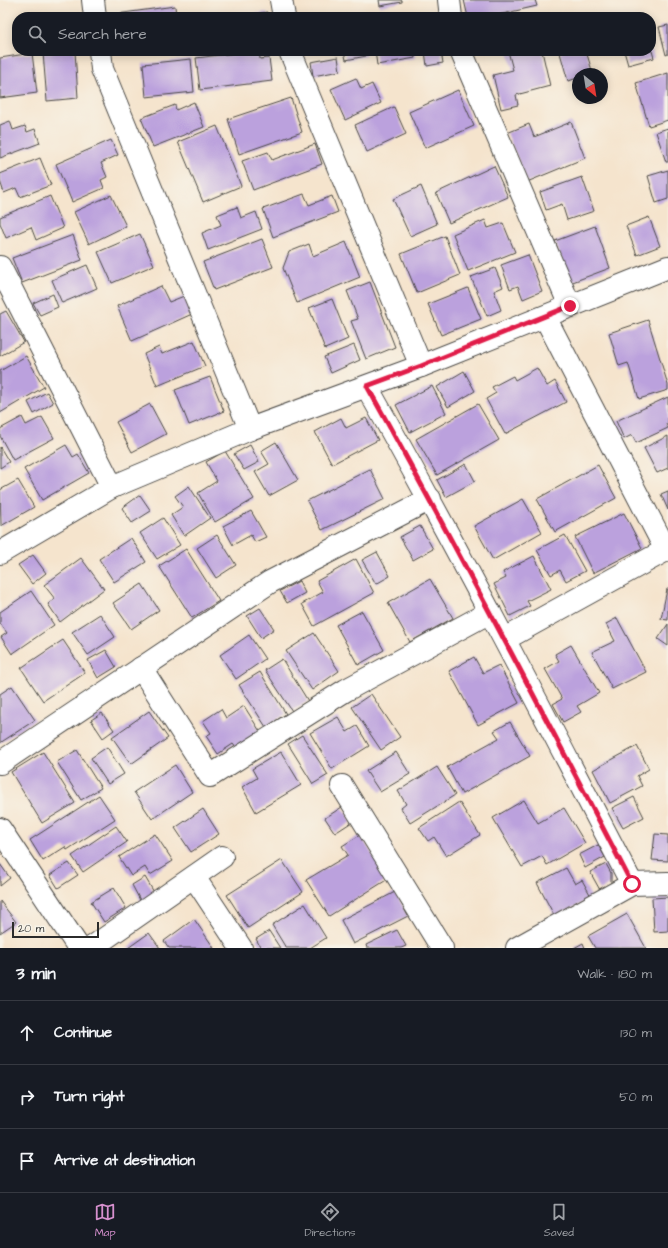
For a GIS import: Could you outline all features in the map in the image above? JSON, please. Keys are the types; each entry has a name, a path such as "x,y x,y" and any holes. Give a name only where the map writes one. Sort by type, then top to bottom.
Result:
{"street":[{"path":"93,0 94,12"},
{"path":"281,0 283,12"},
{"path":"449,0 450,12"},
{"path":"101,56 102,69 250,429"},
{"path":"292,56 421,366"},
{"path":"462,56 570,306"},
{"path":"0,267 112,487"},
{"path":"0,553 112,487 250,429 421,366 668,267"},
{"path":"505,639 666,550 545,317"},
{"path":"367,386 505,639 632,884"},
{"path":"0,763 270,582 430,499"},
{"path":"141,668 210,776 346,690 490,612"},
{"path":"342,786 442,948"},
{"path":"0,829 79,948"},
{"path":"91,948 222,857"},
{"path":"194,877 241,948"},
{"path":"517,948 632,884 668,882"}],"building":[{"path":"379,0 402,0 402,2 380,6"},
{"path":"464,0 535,0 537,6 511,12 467,12"},
{"path":"175,6 176,12 131,12"},
{"path":"668,25 668,54 666,55 659,27"},
{"path":"13,56 32,56 37,93 0,98 0,58"},
{"path":"43,56 75,56 78,98 47,101"},
{"path":"212,56 260,56 260,59 269,58 272,81 200,90 196,58"},
{"path":"345,56 366,56 346,60"},
{"path":"376,56 415,56 415,58 377,65"},
{"path":"426,56 442,56 443,63 427,66"},
{"path":"509,56 543,56 550,86 516,95 518,105 501,109 493,75 513,70"},
{"path":"561,56 588,56 591,68 572,68 572,80 568,81"},
{"path":"625,56 653,56 654,58 628,65"},
{"path":"338,57 340,71 313,76 311,62"},
{"path":"191,59 194,92 146,97 143,64"},
{"path":"668,73 668,120 649,126 636,83"},
{"path":"356,78 361,89 372,84 381,103 345,120 331,89"},
{"path":"458,90 474,126 425,148 409,112"},
{"path":"291,98 302,132 239,154 228,119"},
{"path":"194,102 204,127 153,147 141,118 175,105 176,110"},
{"path":"394,107 406,134 367,152 355,125"},
{"path":"10,121 13,130 25,126 27,132 35,129 40,143 0,158 0,125"},
{"path":"571,122 585,158 527,182 507,133 529,124 534,137"},
{"path":"217,126 241,186 203,202 178,142"},
{"path":"668,128 668,162 666,162 656,132"},
{"path":"111,140 118,155 101,163 107,177 101,180 104,188 72,202 56,164"},
{"path":"315,144 322,164 253,190 242,161 268,152 272,160"},
{"path":"40,158 51,185 20,197 16,188 4,193 0,181 0,174"},
{"path":"494,166 508,197 449,223 436,193"},
{"path":"668,170 668,199 656,203 648,176"},
{"path":"582,177 594,211 567,220 562,204 546,210 540,192"},
{"path":"421,186 437,224 410,236 393,199"},
{"path":"304,194 309,205 332,196 338,212 273,237 263,209"},
{"path":"111,195 126,226 89,244 74,212"},
{"path":"50,196 63,228 36,240 31,227 6,238 0,223 0,217"},
{"path":"237,207 241,218 256,212 262,229 208,250 202,233 221,225 217,215"},
{"path":"649,217 660,246 637,255 626,226"},
{"path":"485,220 488,228 503,223 515,252 468,271 453,234"},
{"path":"595,226 610,268 570,283 555,241"},
{"path":"140,234 154,265 112,283 98,252"},
{"path":"73,235 82,260 22,283 12,258"},
{"path":"445,236 460,275 417,293 401,254"},
{"path":"262,239 273,267 214,290 203,262"},
{"path":"346,242 360,277 297,303 283,268 289,252 309,244 313,256"},
{"path":"528,255 542,291 523,299 518,286 510,289 501,265"},
{"path":"87,265 97,288 62,303 52,280"},
{"path":"495,268 503,287 494,291 501,310 487,316 471,277"},
{"path":"370,282 395,347 366,359 351,321 358,319 347,291"},
{"path":"161,286 169,302 184,296 192,314 132,341 117,306"},
{"path":"468,288 481,319 441,335 428,304"},
{"path":"53,294 58,307 40,315 33,303"},
{"path":"332,299 348,339 325,349 309,308"},
{"path":"6,311 24,342 0,356 0,314"},
{"path":"648,320 668,385 668,390 639,399 628,363 619,366 609,333"},
{"path":"194,341 205,366 157,386 144,354 159,347 162,354"},
{"path":"354,345 360,360 331,373 324,357"},
{"path":"26,356 44,387 0,413 0,371"},
{"path":"537,368 547,386 555,381 566,402 505,434 486,399 496,393 492,387 513,376 515,380"},
{"path":"464,371 475,391 448,407 437,387"},
{"path":"210,377 224,411 189,425 175,390"},
{"path":"432,386 446,413 410,432 396,405"},
{"path":"47,392 53,403 34,414 28,402"},
{"path":"668,397 668,423 666,424 668,428 636,443 632,435 624,439 616,421"},
{"path":"150,404 166,434 132,452 116,422"},
{"path":"478,404 499,440 437,475 416,439"},
{"path":"22,417 26,425 42,417 54,438 13,460 0,436 0,429"},
{"path":"341,418 346,428 366,418 378,440 332,464 315,432"},
{"path":"668,436 668,468 657,473 644,448"},
{"path":"276,442 298,480 269,496 255,472 269,464 261,451"},
{"path":"66,445 73,457 78,454 89,473 42,500 24,469"},
{"path":"250,445 259,462 244,470 234,454"},
{"path":"0,447 9,462 0,468"},
{"path":"225,451 254,499 215,522 198,493 217,481 206,462"},
{"path":"466,464 475,481 446,497 437,480"},
{"path":"598,465 616,498 555,532 537,499"},
{"path":"370,469 385,499 322,530 307,501"},
{"path":"18,480 34,507 1,526 0,490"},
{"path":"189,486 210,518 184,536 171,515 183,507 175,496"},
{"path":"668,491 668,510 661,494"},
{"path":"140,495 151,511 132,523 122,508"},
{"path":"523,499 542,532 493,560 474,526"},
{"path":"251,511 266,537 255,542 251,535 233,545 223,526"},
{"path":"624,513 642,548 593,573 575,537"},
{"path":"163,518 180,545 157,559 140,533"},
{"path":"420,526 433,549 413,560 400,537"},
{"path":"217,535 236,565 216,578 197,548"},
{"path":"565,535 585,571 566,581 560,570 551,575 537,550"},
{"path":"131,538 146,562 114,582 99,559"},
{"path":"186,549 219,601 192,618 159,566"},
{"path":"377,552 390,576 376,584 362,560"},
{"path":"33,555 46,573 32,584 18,565"},
{"path":"534,556 551,589 527,601 530,606 510,616 494,584 506,578 503,572"},
{"path":"81,558 104,589 60,622 48,604 55,599 44,585"},
{"path":"356,559 374,593 314,626 302,604 323,592 317,581"},
{"path":"430,579 453,618 410,642 388,603"},
{"path":"299,581 305,593 287,603 280,591"},
{"path":"142,584 159,610 131,629 113,603"},
{"path":"668,589 668,620 661,619"},
{"path":"31,591 54,625 12,654 1,637 7,633 0,623 0,612"},
{"path":"260,608 274,629 261,638 247,616"},
{"path":"362,611 384,650 358,665 336,625"},
{"path":"100,614 115,637 88,655 72,632"},
{"path":"617,618 646,672 612,689 592,652 615,641 606,624"},
{"path":"668,624 668,646 658,639"},
{"path":"314,633 339,671 312,690 286,651"},
{"path":"249,635 265,659 236,679 220,655"},
{"path":"63,640 85,673 43,701 21,668"},
{"path":"571,645 599,693 577,706 581,712 563,722 553,704 562,699 545,669 559,661 555,654"},
{"path":"106,650 116,667 98,678 88,660"},
{"path":"474,657 483,673 499,665 519,703 478,725 449,671"},
{"path":"282,659 308,701 292,711 265,670"},
{"path":"260,672 286,714 266,727 239,685"},
{"path":"12,686 35,720 0,743 0,694"},
{"path":"371,694 400,737 381,750 352,707"},
{"path":"244,706 261,733 237,749 233,744 218,754 206,736 211,733 203,721 221,709 226,718"},
{"path":"149,711 168,738 131,764 112,737"},
{"path":"102,713 114,730 103,738 91,720"},
{"path":"338,717 347,732 357,726 369,746 332,769 310,733"},
{"path":"510,722 530,756 462,794 447,767 499,738 494,731"},
{"path":"302,735 328,775 313,784 288,744"},
{"path":"637,746 649,769 637,776 642,786 610,803 593,770"},
{"path":"107,747 124,774 108,784 91,758"},
{"path":"77,750 101,788 81,800 57,762"},
{"path":"43,752 75,803 42,823 11,772"},
{"path":"281,752 301,785 256,812 242,787 257,778 252,769"},
{"path":"396,752 410,774 380,792 366,771"},
{"path":"175,765 192,792 152,819 134,792"},
{"path":"437,767 455,795 410,823 401,808 406,804 398,791"},
{"path":"99,795 115,819 67,850 65,847 43,861 30,840"},
{"path":"634,797 644,817 623,828 612,808"},
{"path":"524,800 538,823 564,808 585,843 547,865 542,856 522,867 493,818"},
{"path":"459,802 480,835 446,856 434,837 428,841 419,828"},
{"path":"342,807 352,822 335,833 325,818"},
{"path":"203,809 219,834 191,852 175,828"},
{"path":"116,826 127,842 83,872 72,856"},
{"path":"155,834 173,861 150,875 145,867 131,876 119,857"},
{"path":"655,834 668,835 668,861 652,860"},
{"path":"360,835 388,879 329,916 306,880 348,855 342,846"},
{"path":"598,845 605,857 585,868 579,855"},
{"path":"282,860 303,892 248,928 227,895"},
{"path":"69,863 78,875 58,888 50,875"},
{"path":"0,864 10,878 0,886"},
{"path":"606,864 611,873 611,884 600,890 590,872"},
{"path":"566,868 575,884 582,880 592,898 555,917 537,883"},
{"path":"145,877 155,894 141,902 132,885"},
{"path":"114,888 126,908 104,922 91,902"},
{"path":"395,892 408,916 353,944 341,920"},
{"path":"668,897 668,931 654,932 652,898"},
{"path":"0,901 16,922 0,933"},
{"path":"305,904 326,938 310,948 286,948 272,925"},
{"path":"627,914 646,948 595,948 588,936"},
{"path":"194,919 214,948 169,948 164,941"},
{"path":"397,930 406,946 401,948 367,948 366,945"},
{"path":"269,931 280,948 261,948 256,939"},
{"path":"149,933 160,948 128,948"},
{"path":"583,943 585,948 574,948"}],"route":[{"path":"570,306 367,386 505,639 632,884"}]}
